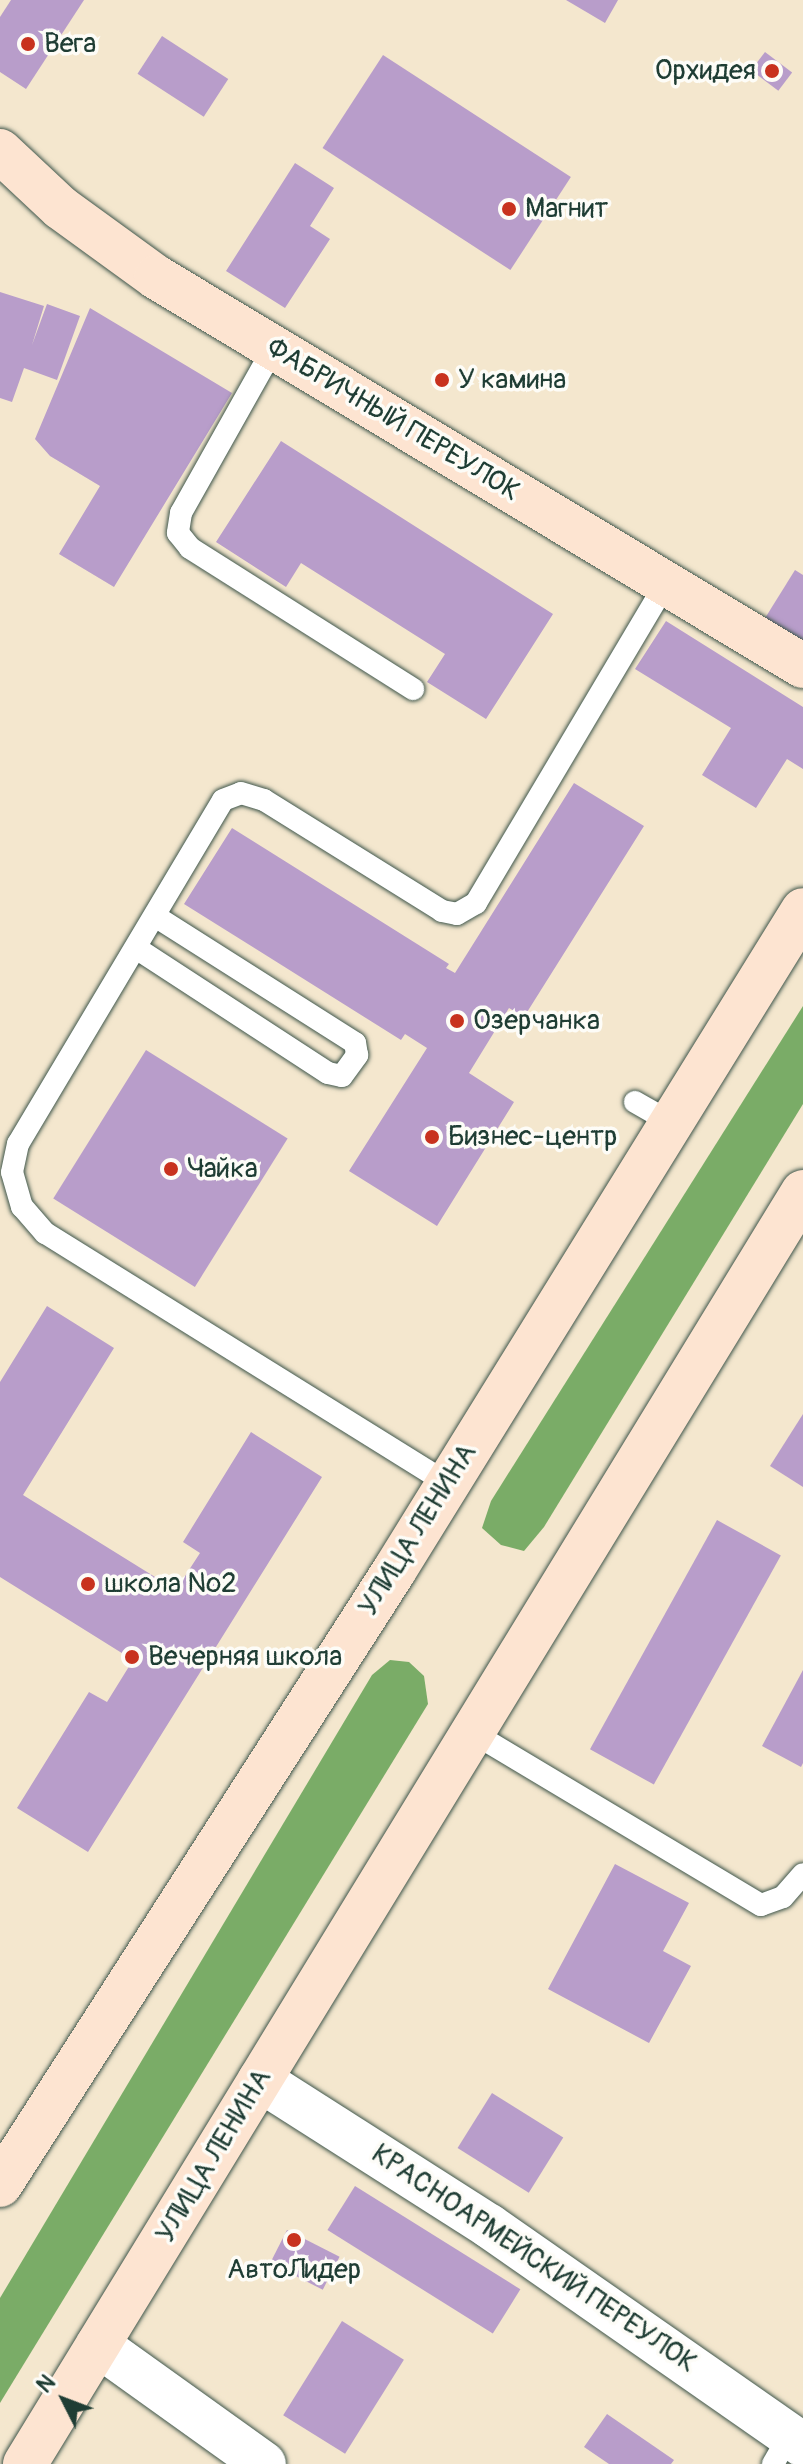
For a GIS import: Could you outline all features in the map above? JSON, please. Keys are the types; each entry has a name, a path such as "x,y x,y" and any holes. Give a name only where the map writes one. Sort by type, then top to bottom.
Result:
{"main road":[{"name":"ФАБРИЧНЫЙ ПЕРЕУЛОК","path":"0,151 105,242 273,349 803,666"},
{"name":"УЛИЦА ЛЕНИНА","path":"0,2185 447,1483 653,1112 803,910"},
{"name":"УЛИЦА ЛЕНИНА","path":"25,2464 475,1734 803,1192"}],"street":[{"name":"КРАСНОАРМЕЙСКИЙ ПЕРЕУЛОК","path":"260,2080 489,2226 789,2448"},
{"path":"98,2345 264,2464"}],"lane":[{"path":"273,349 181,513 178,533 190,548 413,689"},
{"path":"447,1483 45,1233 22,1207 12,1172 18,1144 223,800 241,793 264,800 442,911 457,914 476,903 666,583"},
{"path":"136,948 328,1073 342,1076 357,1055 355,1043 155,916"},
{"path":"475,1734 761,1905 783,1897 803,1874"}],"green space":[{"path":"803,1006 803,1104 544,1527 524,1551 501,1545 482,1528 491,1501"},
{"path":"390,1660 409,1662 424,1676 428,1704 0,2403 0,2298 372,1675"}],"building":[{"name":"Вега","path":"11,0 84,0 26,89 0,72 0,17"},
{"path":"566,0 618,0 605,23"},
{"path":"162,36 228,79 204,117 137,74"},
{"name":"Орхидея","path":"765,52 792,72 778,91 751,70"},
{"path":"383,55 571,177 510,270 323,148"},
{"path":"295,163 334,188 310,226 330,239 285,308 226,271"},
{"path":"0,292 44,306 32,345 47,304 80,316 57,380 24,368 12,402 0,398"},
{"path":"90,308 232,393 114,587 59,554 100,486 50,456 35,439"},
{"path":"281,441 553,614 486,719 427,682 445,654 301,563 286,587 216,542"},
{"path":"795,570 803,575 803,648 762,623"},
{"path":"666,621 803,707 803,769 787,759 756,808 702,775 731,728 635,669"},
{"path":"574,783 644,826 524,1017 509,1008 469,1073 514,1102 437,1226 349,1171 427,1048 405,1034 401,1040 184,904 232,828 449,964 446,968 455,973"},
{"name":"Чайка","path":"146,1050 288,1138 195,1287 53,1198"},
{"name":"школа №2","path":"47,1306 114,1348 23,1495 176,1590 200,1553 183,1542 251,1432 322,1477 88,1852 17,1808 89,1692 107,1702 133,1660 0,1577 0,1382"},
{"path":"803,1414 803,1487 770,1466"},
{"path":"717,1520 781,1555 654,1785 590,1749"},
{"path":"803,1670 803,1763 801,1767 762,1746"},
{"path":"615,1864 689,1903 663,1951 691,1966 649,2043 548,1989"},
{"path":"492,2093 563,2138 529,2193 458,2148"},
{"path":"355,2186 520,2289 493,2333 327,2230"},
{"path":"287,2230 340,2257 323,2290 270,2263"},
{"path":"342,2321 404,2360 345,2454 283,2415"},
{"path":"607,2414 674,2460 671,2464 609,2464 584,2447"}],"place":[{"name":"Вега","path":"28,44"},
{"name":"Орхидея","path":"772,71"},
{"name":"Магнит","path":"509,209"},
{"name":"У камина","path":"442,380"},
{"name":"Озерчанка","path":"457,1021"},
{"name":"Бизнес-центр","path":"432,1137"},
{"name":"Чайка","path":"171,1169"},
{"name":"школа №2","path":"88,1584"},
{"name":"Вечерняя школа","path":"132,1657"},
{"name":"АвтоЛидер","path":"294,2240"}]}
